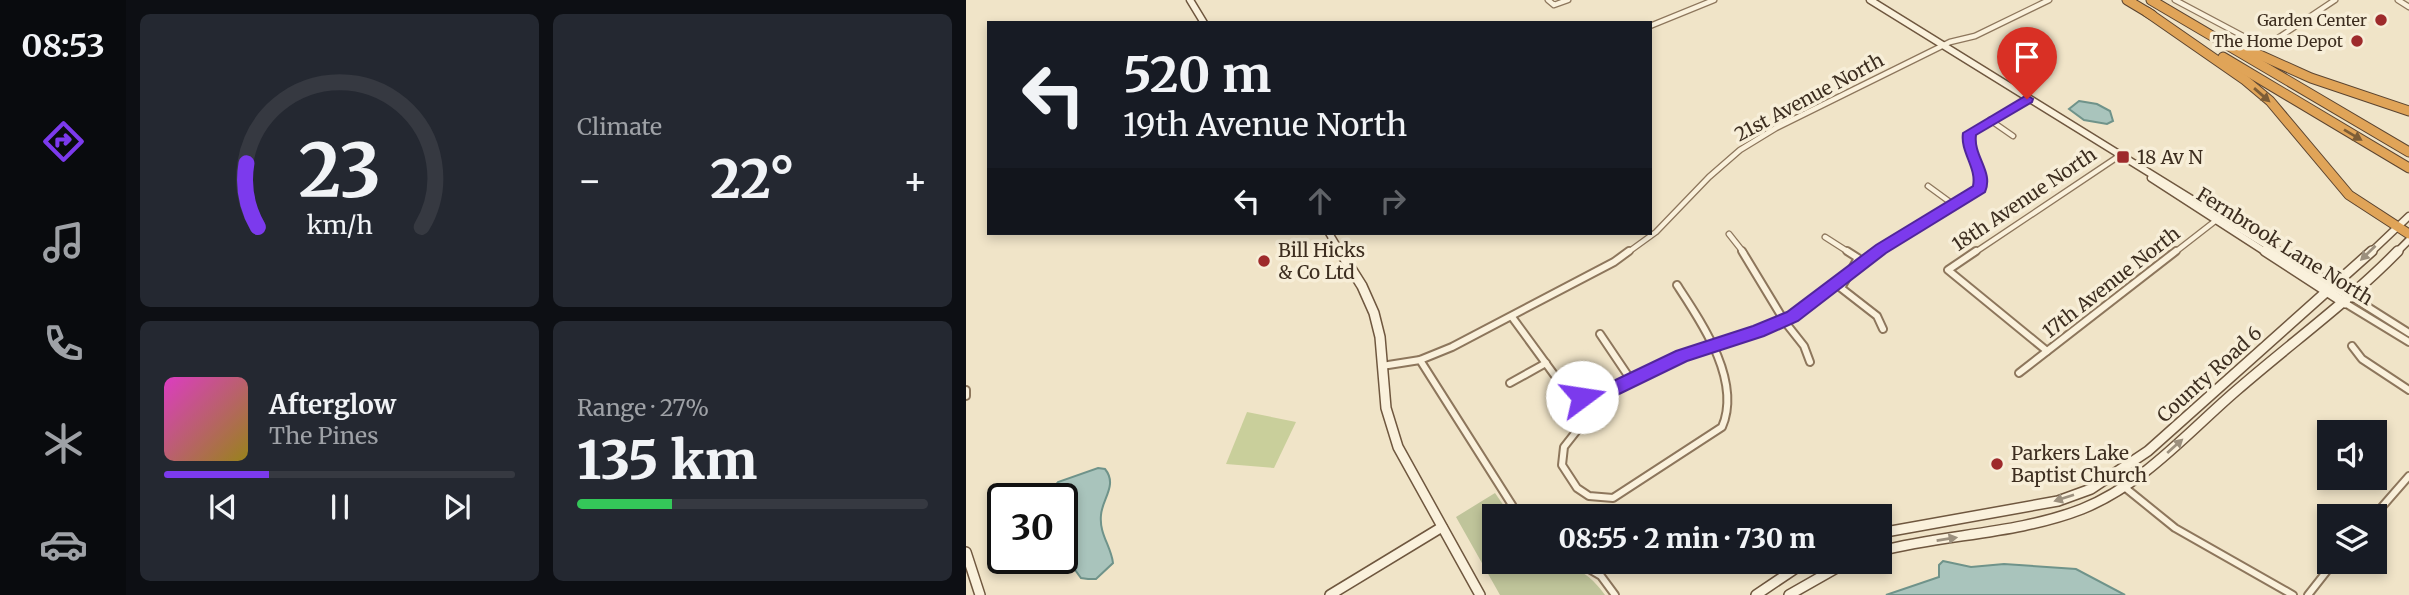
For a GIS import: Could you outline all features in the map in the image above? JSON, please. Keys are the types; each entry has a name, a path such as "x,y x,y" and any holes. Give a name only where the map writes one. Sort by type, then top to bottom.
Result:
{"highway":[{"path":"2127,0 2409,168"},
{"path":"2152,1 2291,70 2409,111"},
{"path":"2152,1 2409,152"},
{"path":"2147,12 2245,80 2302,136 2349,195 2409,234"}],"main road":[{"path":"1190,0 1203,21"},
{"name":"Fernbrook Lane North","path":"1870,0 2349,300"},
{"name":"County Road 6","path":"1892,531 2058,501 2091,489 2112,477 2148,451 2332,289 2409,216"},
{"path":"1330,235 1372,306 1378,329 1386,408 1392,432 1480,595"},
{"name":"County Road 6","path":"1892,549 2026,526 2081,509 2123,489 2238,389 2349,300 2409,240"},
{"path":"1330,595 1442,527"},
{"path":"966,552 981,595"},
{"path":"1756,595 1787,574"},
{"path":"1789,595 1826,574"}],"street":[{"path":"1548,0 1554,5 1568,0"},
{"path":"1652,25 1714,0"},
{"name":"21st Avenue North","path":"1652,235 1670,220 1724,163 1758,139 1943,46 1975,36 2049,0"},
{"path":"2175,0 2258,44 2272,42 2335,0"},
{"path":"2398,0 2409,7"},
{"path":"1512,317 1568,391 1588,398 1609,391 1682,356 1784,321 1900,237 1975,192 1982,184 1968,138 1974,130 2027,99"},
{"path":"1990,120 2013,136"},
{"name":"18th Avenue North","path":"2047,351 1948,270 2119,156"},
{"path":"1928,186 1954,205"},
{"name":"17th Avenue North","path":"2019,373 2218,218"},
{"path":"1729,234 1752,263 1784,321 1808,351 1810,362"},
{"name":"21st Avenue North","path":"1382,366 1420,360 1512,317 1597,272 1652,235"},
{"path":"1825,237 1858,258 1841,288 1877,316 1883,329"},
{"path":"1588,398 1586,419 1564,447 1562,465 1577,488 1589,496 1613,498 1722,427 1728,420 1731,410 1721,366 1677,285"},
{"name":"Fernbrook Lane North","path":"2349,300 2409,333"},
{"name":"Fernbrook Lane North","path":"2349,300 2409,342"},
{"path":"1600,334 1631,380"},
{"path":"2352,346 2361,359 2409,390"},
{"path":"1420,360 1511,504"},
{"path":"1510,383 1546,363"},
{"path":"966,390 966,396"},
{"path":"2384,504 2409,476"},
{"path":"2112,477 2123,489 2199,544 2293,595"},
{"path":"1598,574 1615,595"},
{"path":"2308,595 2325,574"}],"green space":[{"path":"1247,412 1296,422 1274,468 1226,464"},
{"path":"1495,493 1503,504 1482,504 1482,563 1456,517"},
{"path":"1488,574 1584,574 1605,595 1500,595"}],"water":[{"path":"2079,101 2097,104 2110,111 2113,121 2107,124 2084,120 2069,109"},
{"path":"1098,468 1105,469 1109,475 1110,486 1102,509 1101,522 1113,563 1096,579 1081,578 1078,574 1078,483 1058,482"},
{"path":"1943,561 1971,567 2004,564 2076,569 2125,595 1886,595 1939,577 1939,565"}],"place":[{"name":"Garden Center","path":"2381,20"},
{"name":"The Home Depot","path":"2357,41"},
{"name":"18 Av N","path":"2123,157"},
{"name":"Bill Hicks & Co Ltd","path":"1264,261"},
{"name":"Parkers Lake Baptist Church","path":"1997,464"}],"route":[{"path":"1582,397 1588,398 1609,391 1682,356 1776,324 1808,306 1881,249 1980,188 1982,178 1968,143 1970,133 2027,99"}]}
